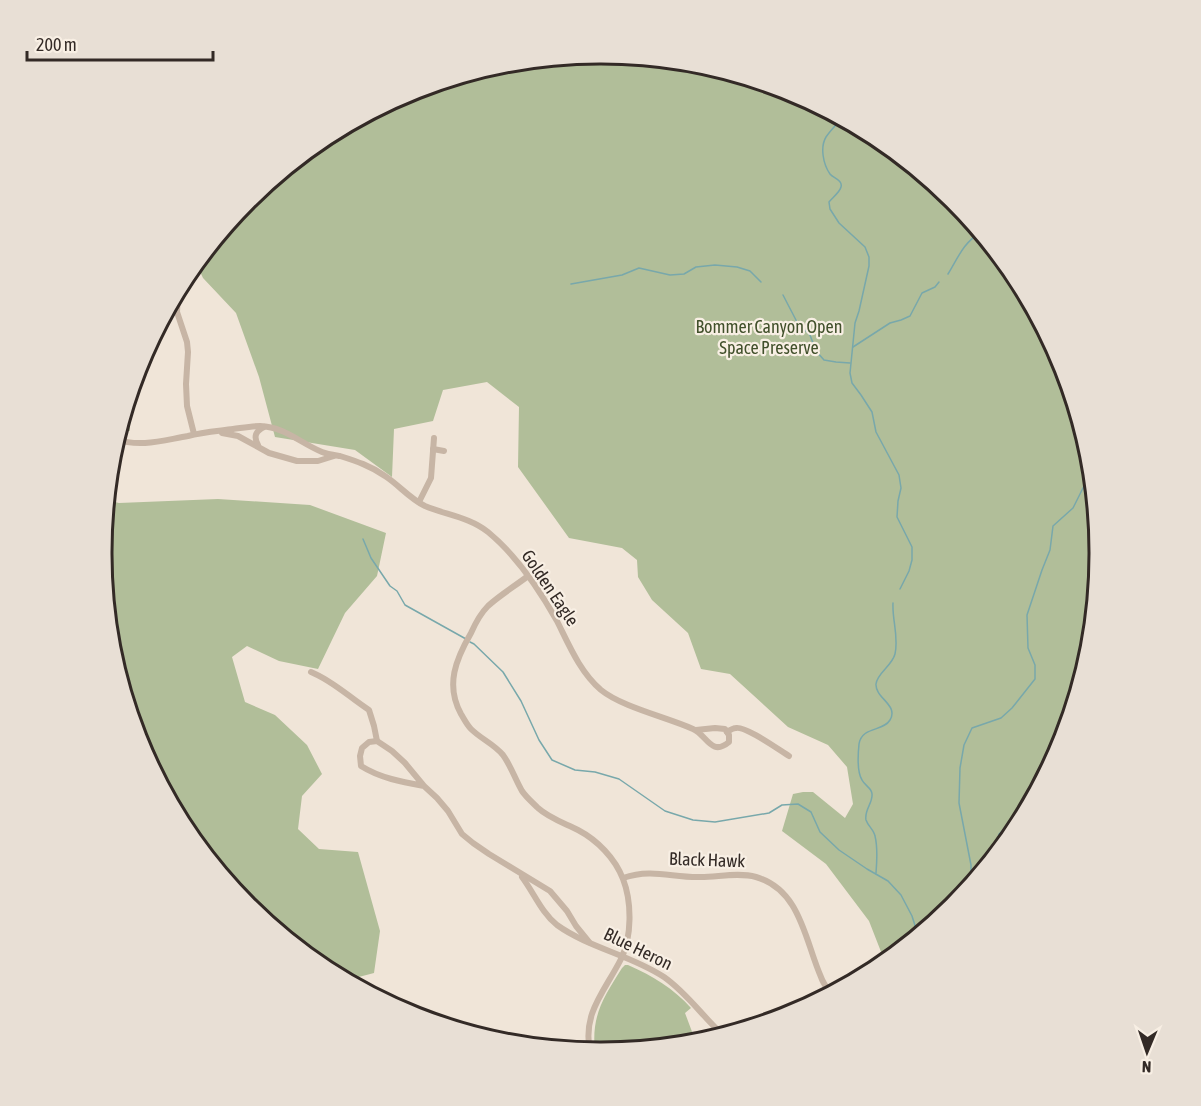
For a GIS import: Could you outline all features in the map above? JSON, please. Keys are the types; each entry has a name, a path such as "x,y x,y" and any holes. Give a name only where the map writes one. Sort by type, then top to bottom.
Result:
{"street":[{"path":"177,309 187,342 187,406 194,434"},
{"path":"260,448 255,435 265,426"},
{"name":"Golden Eagle","path":"125,441 136,444 194,434 265,426 293,435 323,452 372,468 424,505 461,517 488,532 528,576 554,616 585,672 603,692 696,730 711,746 717,748 729,742 728,732 725,729 696,730"},
{"name":"Golden Eagle","path":"216,432 238,436 281,457 297,461 318,461 338,456"},
{"path":"419,502 430,478 434,438"},
{"path":"433,449 444,451"},
{"path":"528,576 487,607 476,622 456,663 453,680 455,700 470,728 502,754 524,794 549,816 595,840 611,858 623,878 630,917 622,957 597,1001 589,1023 588,1041"},
{"path":"311,672 340,688 369,710 377,741 369,742 362,748 361,766 390,779 423,786"},
{"path":"728,732 734,728 748,730 789,756"},
{"name":"Blue Heron","path":"377,741 405,763 423,786 448,811 462,834 472,843 550,891 589,942"},
{"name":"Blue Heron","path":"518,872 540,907 556,924 589,942 651,969 676,986 716,1028"},
{"name":"Black Hawk","path":"623,878 657,873 699,877 754,877 770,883 784,894 799,916 821,979 826,986"}],"green space":[{"name":"Bommer Canyon Open Space Preserve","path":"600,64 696,74 758,90 787,102 817,115 872,147 898,165 946,208 968,231 1007,282 1039,337 1052,366 1080,458 1085,489 1089,553 1085,617 1080,648 1052,740 1024,797 1007,824 968,875 946,898 923,920 881,953 869,921 826,864 782,831 793,794 813,792 845,818 853,804 847,767 828,745 788,727 730,674 701,669 688,633 652,600 638,577 637,560 622,548 569,538 518,467 519,407 487,382 443,390 433,421 394,429 392,477 355,450 275,437 259,377 236,313 201,273 213,256 255,208 303,165 329,147 384,115 414,102 443,90 505,74"},
{"path":"218,499 310,505 386,533 377,576 345,613 318,669 279,661 247,646 232,657 245,702 275,715 307,745 322,774 302,796 298,829 319,849 358,852 380,931 374,973 356,976 303,941 278,920 233,875 194,824 177,797 149,740 121,648 116,617 112,553 115,502"},
{"path":"628,965 637,969 677,994 691,1008 685,1013 692,1033 632,1040 594,1042 600,1007 622,968"}],"waterway":[{"path":"836,125 826,137 823,146 824,161 828,170 841,185 839,191 829,202 830,209 839,223 865,247 869,257 869,266 855,323 850,373 852,383 872,412 876,432 899,475 901,488 897,517 912,547 909,571 900,589"},
{"path":"948,274 965,246 973,238"},
{"path":"571,284 622,275 639,268 670,275 684,274 696,267 715,265 750,271 761,282"},
{"path":"853,347 890,323 910,316 922,293 935,287 939,282"},
{"path":"783,295 797,322 810,335 816,351 824,360 850,363"},
{"path":"971,871 959,803 960,768 964,745 972,728 1001,718 1035,679 1035,665 1028,648 1027,615 1050,550 1053,526 1073,508 1084,486 1084,481"},
{"path":"363,539 371,558 405,605 466,639"},
{"path":"876,873 876,841 866,820 872,794 860,777 858,753 864,734 887,724 892,715 876,684 895,654 893,603"},
{"path":"470,642 503,672 552,760 575,770 595,772 619,779 665,811 693,820 715,822 769,813 782,805 798,804 811,812 820,832 839,850 888,881 901,895 915,926"},
{"path":"999,835 1001,832"}]}
